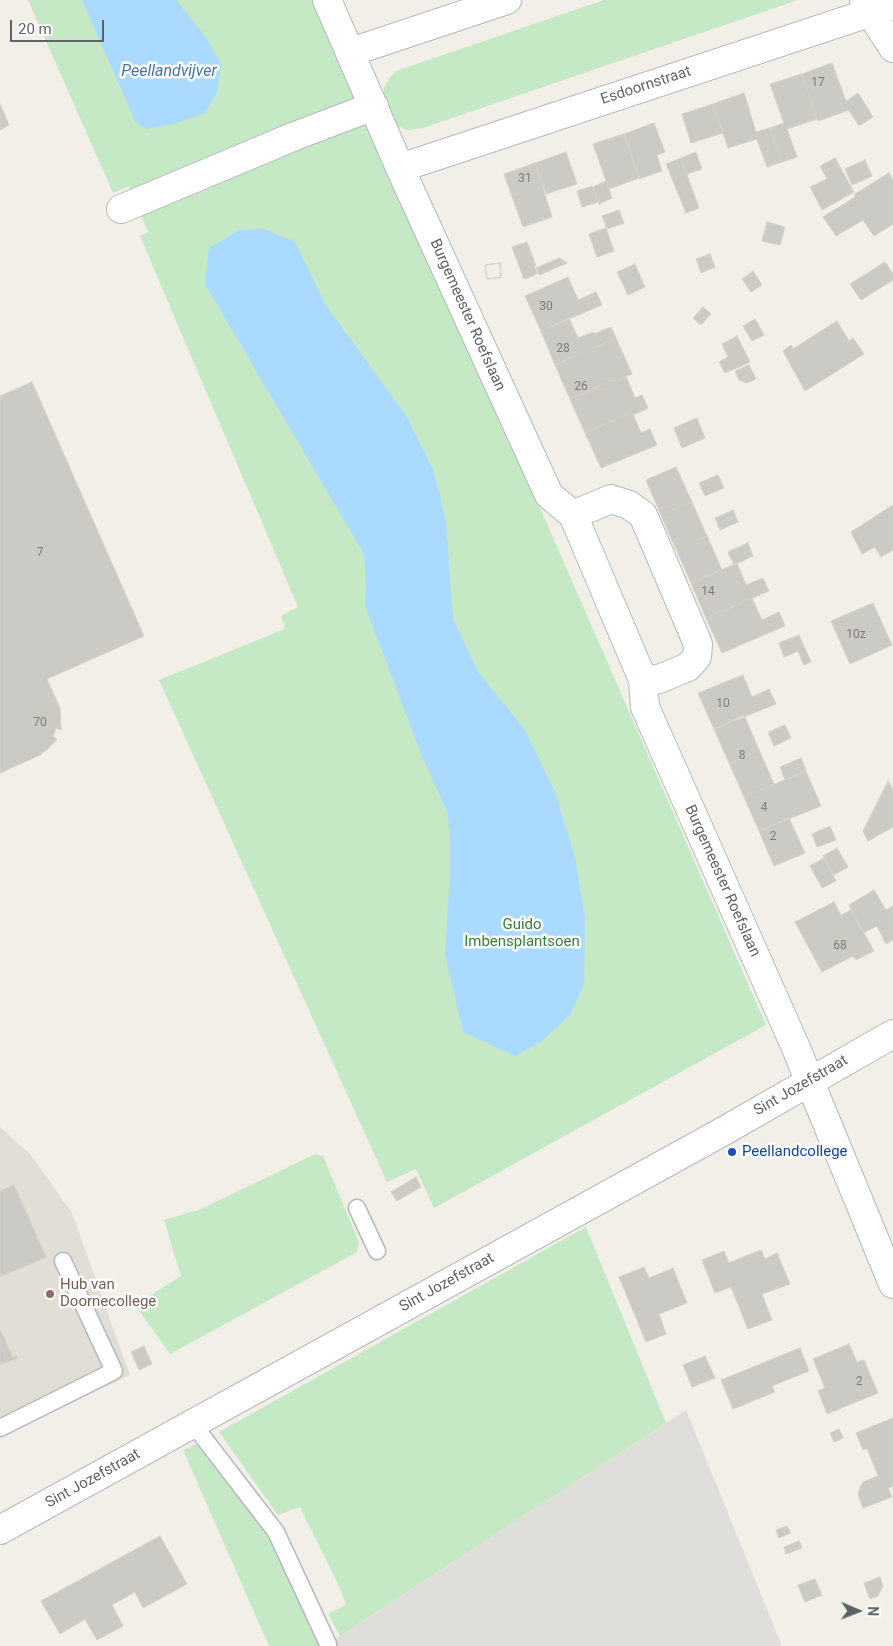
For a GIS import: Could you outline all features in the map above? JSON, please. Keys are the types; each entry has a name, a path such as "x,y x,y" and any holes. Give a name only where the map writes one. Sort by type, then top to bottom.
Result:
{"street":[{"name":"Burgemeester Roefslaan","path":"328,0 400,168 549,495 573,515 643,680 645,707 810,1080 893,1284"},
{"path":"350,52 507,0"},
{"path":"876,6 893,48"},
{"name":"Esdoornstraat","path":"400,168 876,6"},
{"path":"121,209 286,140 374,106"},
{"path":"573,515 611,499 629,504 643,515 698,644 697,657 688,668 659,679 643,680"},
{"name":"Sint Jozefstraat","path":"0,1530 722,1132 893,1034"}],"lane":[{"path":"357,1208 376,1251"},
{"path":"0,1428 114,1372 63,1261"},
{"path":"192,1424 276,1532 328,1644"}],"shaded area":[{"name":"Hub van Doornecollege","path":"0,1127 30,1154 72,1213 130,1375 0,1437"},
{"path":"686,1410 782,1646 325,1646"}],"green space":[{"name":"Guido Imbensplantsoen","path":"28,0 318,0 766,1025 434,1208 416,1169 387,1182 159,680 285,629 281,616 298,607 140,236 148,232 129,186 113,193"},
{"path":"604,0 798,0 423,128 408,130 393,125 383,101 384,88 396,71"},
{"path":"315,1154 323,1156 359,1242 357,1252 170,1354 135,1305 181,1276 164,1220 199,1210"},
{"path":"586,1227 666,1423 340,1636 328,1614 346,1605 339,1586 300,1507 278,1515 219,1432"},
{"path":"196,1444 266,1533 320,1646 269,1646 183,1450"}],"water":[{"name":"Peellandvijver","path":"82,0 176,0 205,36 221,64 217,93 205,113 174,124 146,129 136,123"},
{"path":"264,229 295,242 325,304 407,417 433,469 446,521 453,619 479,673 525,730 555,792 575,857 585,918 584,984 570,1015 541,1042 515,1056 463,1032 445,954 450,876 450,834 447,811 422,756 365,606 364,554 205,284 209,248 239,230"}],"building":[{"path":"832,63 846,101 858,93 873,117 859,126 849,110 818,121 817,119 802,74"},
{"path":"802,74 817,119 787,129 797,157 782,162 770,128 784,123 770,84"},
{"path":"744,93 756,132 770,128 782,162 767,167 757,139 728,148 713,104"},
{"path":"0,104 9,125 0,130"},
{"path":"713,104 723,133 691,143 682,114"},
{"path":"654,123 665,152 657,155 662,171 639,179 624,134"},
{"path":"624,134 639,178 609,189 593,144"},
{"path":"566,152 577,184 546,194 535,163"},
{"path":"696,152 702,169 687,174 681,158"},
{"path":"681,158 699,208 686,213 666,164"},
{"path":"835,158 854,192 822,210 810,187 827,179 820,166"},
{"path":"865,160 872,176 852,185 845,169"},
{"path":"535,163 552,217 523,227 504,174"},
{"path":"889,173 893,180 893,224 874,236 863,220 836,236 823,217"},
{"path":"606,181 612,198 599,204 593,187"},
{"path":"592,186 598,202 582,207 577,191"},
{"path":"619,210 624,223 607,229 602,216"},
{"path":"767,222 785,227 780,245 762,241"},
{"path":"606,228 614,251 597,257 589,234"},
{"path":"527,242 537,274 524,279 512,247"},
{"path":"710,254 715,267 701,273 696,259"},
{"path":"559,258 567,263 539,275 536,268"},
{"path":"885,262 893,274 893,280 861,300 850,284"},
{"path":"500,263 501,277 487,279 485,265"},
{"path":"500,263 501,277 487,279 485,265"},
{"path":"635,264 645,287 628,295 617,272"},
{"path":"753,271 762,285 751,292 742,279"},
{"path":"568,277 578,300 596,292 602,305 541,331 525,296"},
{"path":"703,307 711,314 701,325 693,318"},
{"path":"569,318 578,338 611,327 616,338 555,365 541,331"},
{"path":"755,319 764,335 752,341 743,326"},
{"path":"837,321 849,341 853,338 864,354 805,391 783,351 791,345 793,349"},
{"path":"737,336 750,362 725,373 719,362 728,357 722,344"},
{"path":"616,338 632,374 613,382 613,380 570,399 555,365"},
{"path":"749,365 756,379 747,383 739,380 735,371"},
{"path":"626,376 635,398 642,395 648,408 633,415 632,412 585,433 570,399"},
{"path":"32,382 144,636 47,679 60,708 61,730 56,728 53,737 57,739 42,754 0,773 0,396"},
{"path":"632,412 641,433 650,429 657,445 601,468 585,433"},
{"path":"697,418 705,438 682,448 674,428"},
{"path":"676,467 692,502 661,515 646,480"},
{"path":"718,475 724,488 705,496 699,483"},
{"path":"692,502 707,536 676,549 661,515"},
{"path":"893,505 893,550 881,557 875,547 862,554 851,532"},
{"path":"733,510 738,522 720,530 715,518"},
{"path":"707,536 722,570 691,583 676,549"},
{"path":"748,543 753,556 734,565 728,552"},
{"path":"737,563 746,585 763,578 769,591 706,618 691,583"},
{"path":"752,598 762,620 779,612 785,626 722,653 706,618"},
{"path":"873,603 892,645 850,664 831,621"},
{"path":"799,635 811,662 804,665 798,651 784,657 779,643"},
{"path":"743,675 752,697 769,689 776,704 714,729 698,693"},
{"path":"744,715 759,750 729,763 714,729"},
{"path":"785,725 791,738 774,746 768,732"},
{"path":"759,750 774,784 744,797 729,763"},
{"path":"801,758 806,771 785,780 780,767"},
{"path":"806,771 821,806 759,831 744,797"},
{"path":"888,781 893,790 893,827 868,841 863,831"},
{"path":"789,818 805,853 774,866 759,831"},
{"path":"830,826 836,840 817,847 812,834"},
{"path":"837,848 848,867 834,875 823,856"},
{"path":"824,858 836,881 822,888 810,866"},
{"path":"874,890 886,910 893,906 893,940 886,944 877,926 863,933 849,905"},
{"path":"834,902 841,915 851,910 874,951 856,960 853,956 822,972 795,922"},
{"path":"416,1177 421,1187 397,1201 391,1192"},
{"path":"14,1185 46,1257 0,1277 0,1191"},
{"path":"761,1250 765,1259 777,1253 790,1284 762,1294 772,1320 748,1329 731,1287 715,1293 702,1260 724,1251 729,1263"},
{"path":"644,1267 649,1278 673,1268 687,1303 659,1314 666,1334 646,1342 619,1277"},
{"path":"0,1329 13,1358 16,1355 17,1358 0,1365"},
{"path":"849,1344 857,1362 864,1360 878,1393 827,1414 818,1391 825,1388 813,1359"},
{"path":"144,1346 152,1364 139,1370 131,1352"},
{"path":"800,1348 809,1371 772,1386 775,1392 733,1409 721,1380"},
{"path":"705,1356 715,1378 692,1387 683,1365"},
{"path":"893,1418 893,1486 888,1488 892,1497 863,1508 858,1494 861,1485 863,1482 878,1476 867,1448 863,1450 856,1433"},
{"path":"839,1429 843,1438 834,1442 830,1433"},
{"path":"787,1526 791,1533 779,1538 776,1530"},
{"path":"160,1536 187,1584 143,1608 135,1592 112,1605 123,1626 97,1640 85,1619 60,1634 41,1601"},
{"path":"799,1541 802,1548 786,1554 784,1547"},
{"path":"880,1577 883,1586 878,1596 870,1599 864,1583"},
{"path":"815,1579 822,1595 805,1602 798,1585"}],"place":[{"name":"Peellandcollege","path":"732,1152"},
{"name":"Hub van Doornecollege","path":"50,1294"}]}
